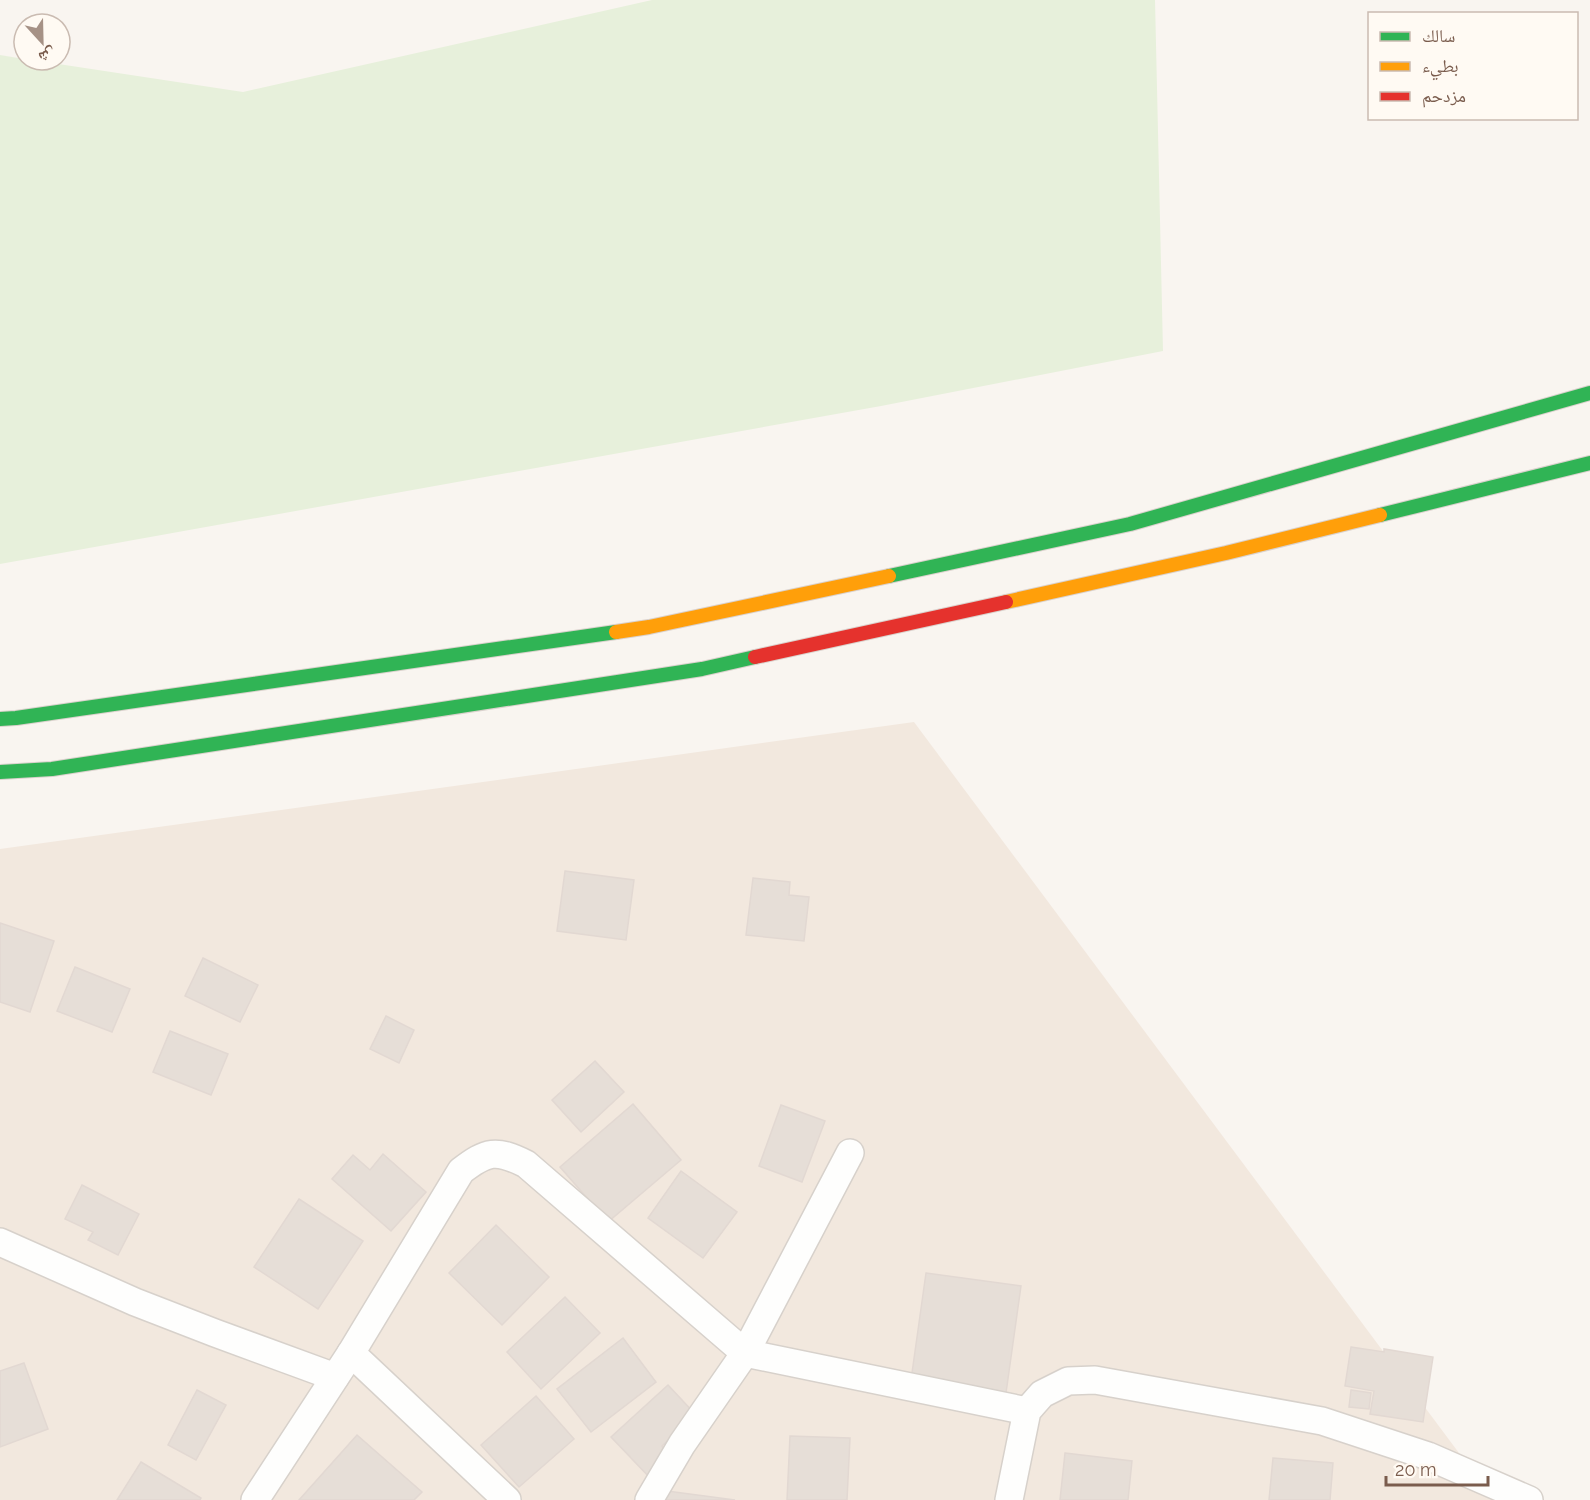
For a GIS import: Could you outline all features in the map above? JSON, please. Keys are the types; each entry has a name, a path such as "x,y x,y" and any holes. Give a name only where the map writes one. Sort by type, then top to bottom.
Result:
{"highway":[{"path":"0,719 649,627 1130,524 1590,393"},
{"path":"0,772 52,769 702,669 1226,553 1590,463"}],"street":[{"path":"649,1500 682,1444 745,1353 850,1153"},
{"path":"255,1500 351,1353 461,1171 479,1158 496,1154 511,1156 526,1164 745,1353 1027,1411"},
{"path":"0,1242 145,1306 335,1377"},
{"path":"351,1353 507,1500"},
{"path":"1009,1500 1027,1411 1042,1394 1068,1381 1095,1380 1322,1421 1428,1456 1528,1500"}],"shaded area":[{"path":"914,722 1494,1500 0,1500 0,849"}],"green space":[{"path":"652,0 1155,0 1163,351 881,406 0,564 0,55 12,57 12,72 72,72 72,66 243,92"}],"building":[{"path":"565,871 634,880 626,940 557,931"},
{"path":"753,878 790,882 789,895 809,897 804,941 746,935"},
{"path":"0,923 54,941 30,1012 0,1002"},
{"path":"203,958 258,985 240,1022 185,996"},
{"path":"75,967 130,989 112,1032 57,1011"},
{"path":"386,1016 414,1030 399,1063 370,1049"},
{"path":"170,1031 228,1054 211,1095 153,1072"},
{"path":"595,1061 624,1092 581,1132 552,1100"},
{"path":"633,1104 681,1160 608,1222 560,1167"},
{"path":"781,1105 825,1121 802,1182 759,1166"},
{"path":"383,1154 426,1192 391,1231 332,1179 353,1155 370,1170"},
{"path":"681,1171 737,1212 703,1258 648,1218"},
{"path":"82,1185 139,1214 118,1255 88,1240 93,1232 65,1219"},
{"path":"299,1199 363,1241 318,1309 254,1267"},
{"path":"496,1225 549,1277 502,1325 449,1273"},
{"path":"926,1273 1021,1286 1006,1393 911,1380"},
{"path":"565,1297 600,1333 541,1389 507,1352"},
{"path":"623,1338 656,1382 591,1432 557,1389"},
{"path":"1351,1347 1384,1352 1384,1349 1433,1357 1423,1422 1370,1414 1374,1391 1345,1386"},
{"path":"24,1363 48,1429 0,1447 0,1371"},
{"path":"668,1385 696,1415 662,1446 673,1458 651,1479 611,1437"},
{"path":"197,1390 226,1405 196,1460 168,1445"},
{"path":"1351,1390 1371,1393 1369,1409 1349,1407"},
{"path":"536,1396 574,1439 519,1487 481,1445"},
{"path":"357,1435 422,1492 414,1500 299,1500"},
{"path":"790,1436 850,1438 847,1500 787,1500"},
{"path":"1065,1453 1132,1461 1128,1500 1060,1500"},
{"path":"1273,1458 1333,1463 1330,1500 1269,1500"},
{"path":"141,1462 201,1498 200,1500 117,1500"},
{"path":"667,1491 735,1500 665,1500"}],"traffic: fast":[{"path":"889,576 1130,524 1590,393"},
{"path":"1380,515 1590,463"},
{"path":"0,719 616,632"},
{"path":"0,772 52,769 702,669 755,657"}],"traffic: slow":[{"path":"1006,602 1226,553 1380,515"},
{"path":"616,632 889,576"}],"traffic: jam":[{"path":"755,657 1006,602"}]}
